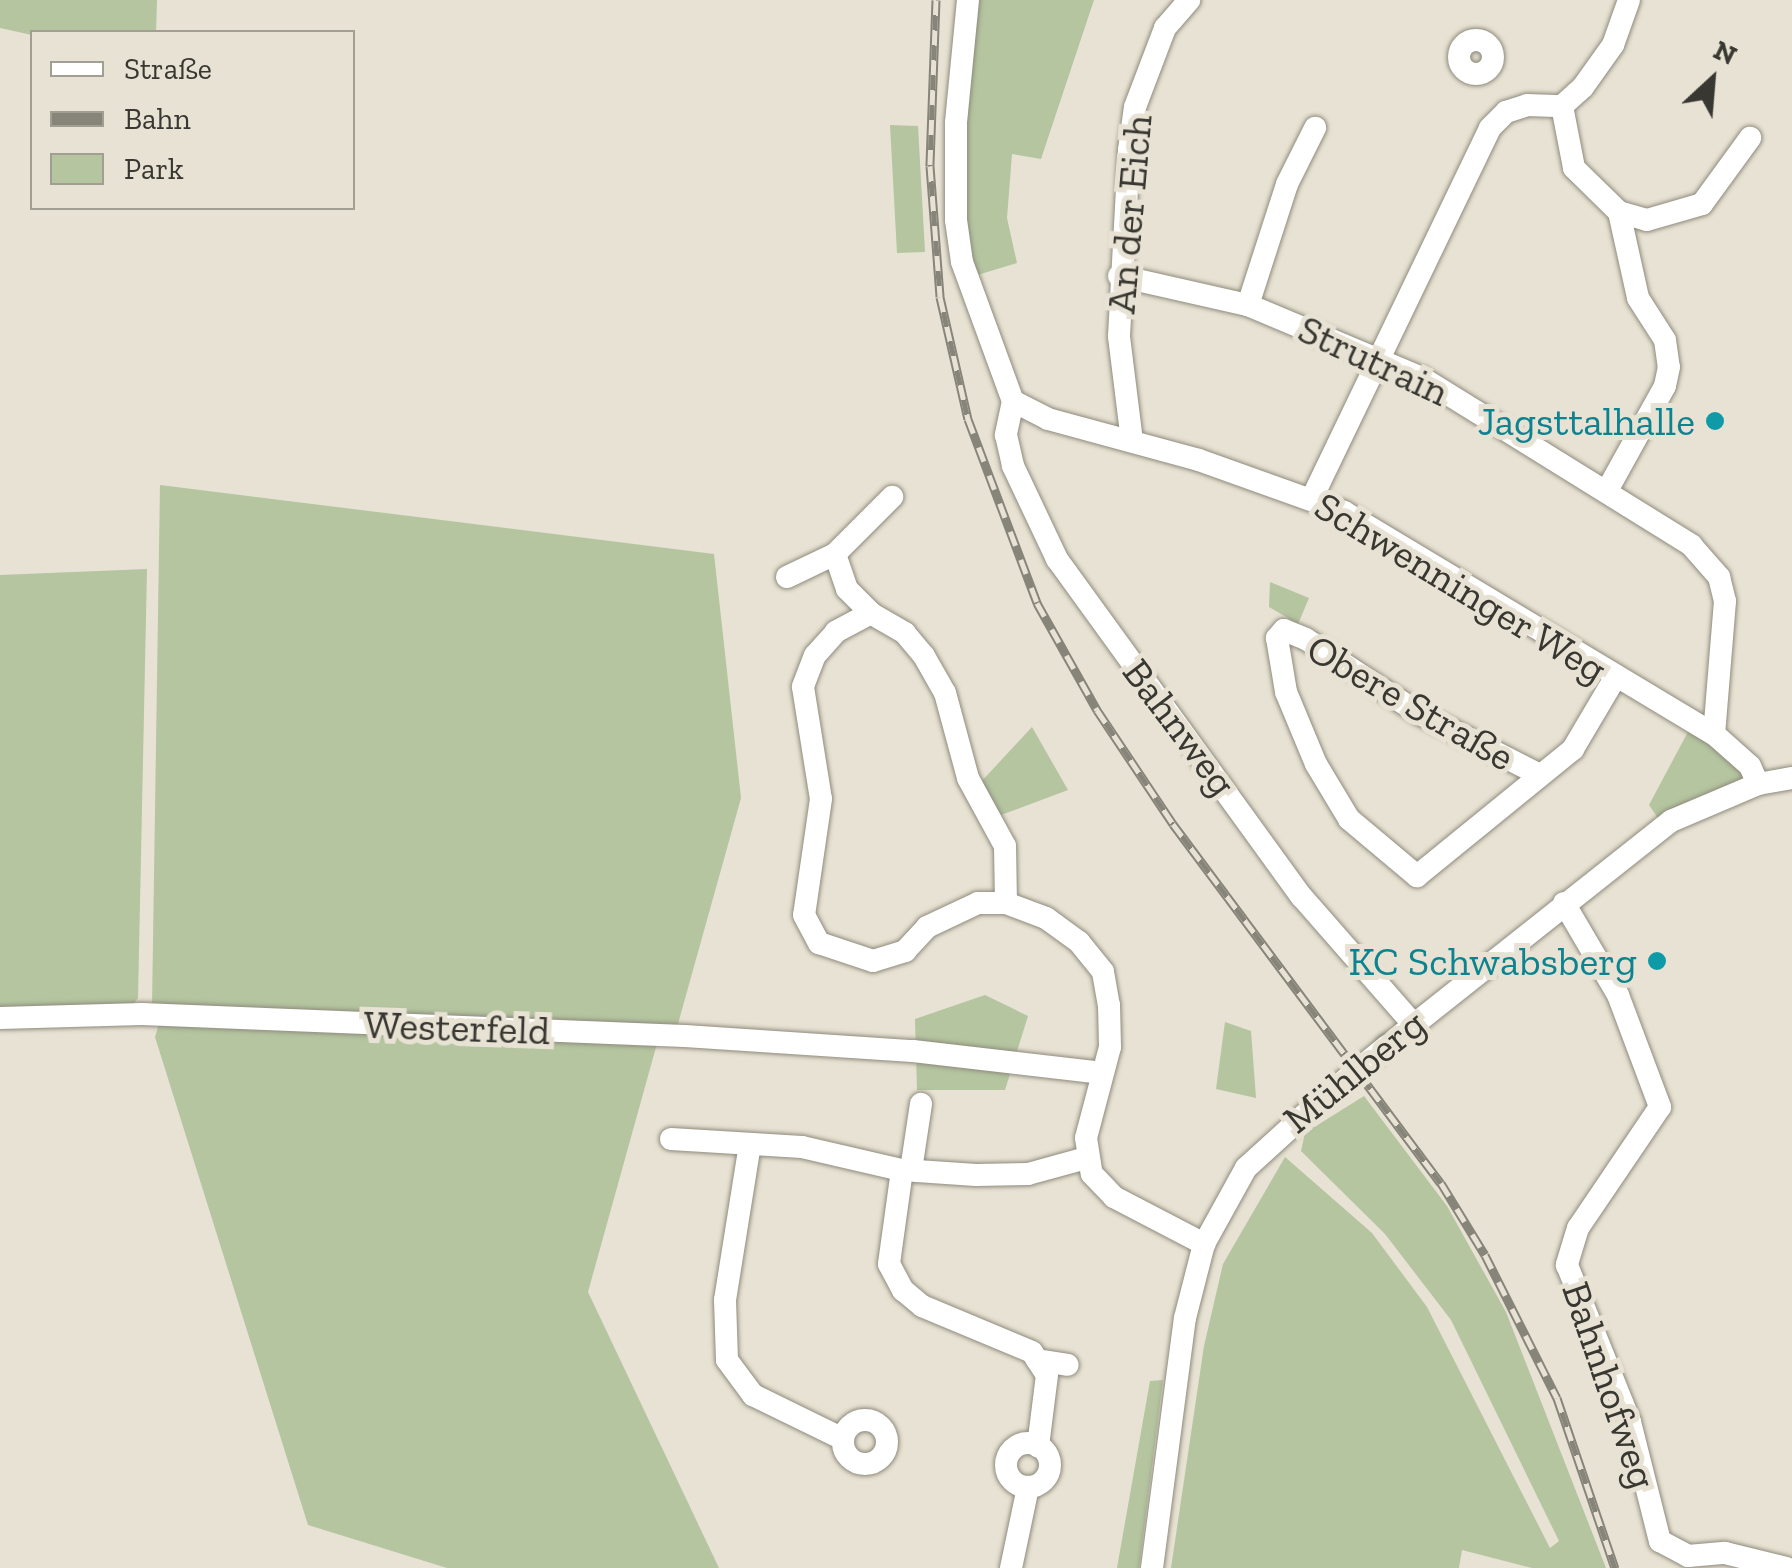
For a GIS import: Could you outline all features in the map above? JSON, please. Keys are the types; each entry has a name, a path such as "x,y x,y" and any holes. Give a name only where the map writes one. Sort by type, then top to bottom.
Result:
{"street":[{"path":"968,0 956,122 956,220 962,262 1013,400"},
{"name":"An der Eich","path":"1132,441 1122,385 1120,276 1135,107 1165,28 1190,0"},
{"path":"1313,496 1376,358 1490,128 1506,112 1553,107 1613,45 1629,0"},
{"path":"1484,72 1506,112"},
{"path":"1553,107 1581,182 1619,212 1647,220 1702,204 1750,138"},
{"path":"1248,305 1287,184 1315,128"},
{"path":"1608,490 1665,386 1669,367 1665,340 1638,298 1619,212"},
{"name":"Strutrain","path":"1120,276 1248,305 1376,358 1453,395 1608,490 1702,554 1720,577 1726,602 1714,734"},
{"name":"Schwenninger Weg","path":"1013,400 1048,419 1313,496 1714,734 1750,766 1758,784"},
{"name":"Bahnweg","path":"1013,400 1006,435 1013,466 1057,559 1302,897 1413,1024"},
{"path":"787,578 835,554 892,497"},
{"path":"835,554 847,589 871,613 905,633 945,693 968,778 1004,846 1006,903"},
{"path":"871,613 836,632 815,655 803,687 821,798 804,915 819,943 843,956 873,961 905,951 927,927 978,903 1006,903 1046,918 1079,942 1104,972 1110,1046 1086,1158 1114,1197 1204,1244"},
{"name":"Obere Straße","path":"1284,630 1487,753 1538,774 1429,872 1406,871 1354,823 1316,764 1286,692 1277,638 1284,630"},
{"path":"1538,774 1573,749 1616,678"},
{"name":"Mühlberg","path":"1152,1568 1185,1318 1204,1244 1246,1168 1413,1024 1671,821 1758,784 1792,778"},
{"name":"Bahnhofweg","path":"1564,903 1618,995 1650,1068 1660,1107 1578,1228 1568,1265 1630,1422 1660,1541 1670,1551 1725,1553 1786,1568"},
{"name":"Westerfeld","path":"0,1018 142,1014 913,1050 1103,1074"},
{"path":"922,1104 889,1264 903,1290 922,1306 1018,1345 1037,1360 1047,1375 1038,1446 1050,1468 1043,1482 1028,1488"},
{"path":"671,1139 802,1147 907,1170 1028,1174 1086,1158"},
{"path":"750,1144 726,1300 727,1360 753,1394 843,1439"},
{"path":"1037,1360 1068,1365"},
{"path":"1028,1488 1009,1477 1008,1457 1024,1444 1038,1446"},
{"path":"1011,1568 1028,1488"}],"green space":[{"path":"0,0 157,0 156,30 30,30 30,35 0,28"},
{"path":"974,0 1094,0 1041,159 1012,154 1007,218 1017,263 974,276 963,187"},
{"path":"890,125 918,126 925,252 897,253"},
{"path":"160,485 714,554 741,798 676,1031 152,1007"},
{"path":"147,569 138,998 129,1010 0,1012 0,575"},
{"path":"1270,582 1309,598 1298,624 1269,607"},
{"path":"1032,727 1068,790 1001,815 979,784"},
{"path":"1690,728 1752,781 1660,821 1649,805"},
{"path":"985,995 1028,1016 1005,1090 917,1090 915,1019"},
{"path":"1225,1022 1251,1031 1256,1098 1216,1089"},
{"path":"159,1024 658,1040 588,1292 719,1568 447,1568 308,1525 155,1037"},
{"path":"1364,1096 1447,1206 1506,1312 1606,1568 1532,1568 1462,1550 1459,1568 1171,1568 1204,1346 1223,1264 1285,1157 1372,1233 1427,1307 1550,1548 1559,1541 1451,1320 1385,1234 1301,1151 1305,1133"},
{"path":"1163,1380 1139,1568 1117,1568 1150,1381"}],"railway":[{"path":"936,0 930,166 940,297 968,419 1037,603 1097,710 1173,824 1441,1183 1485,1255 1557,1398 1615,1568"}],"place":[{"name":"Jagsttalhalle","path":"1715,421"},
{"name":"KC Schwabsberg","path":"1657,961"}]}
